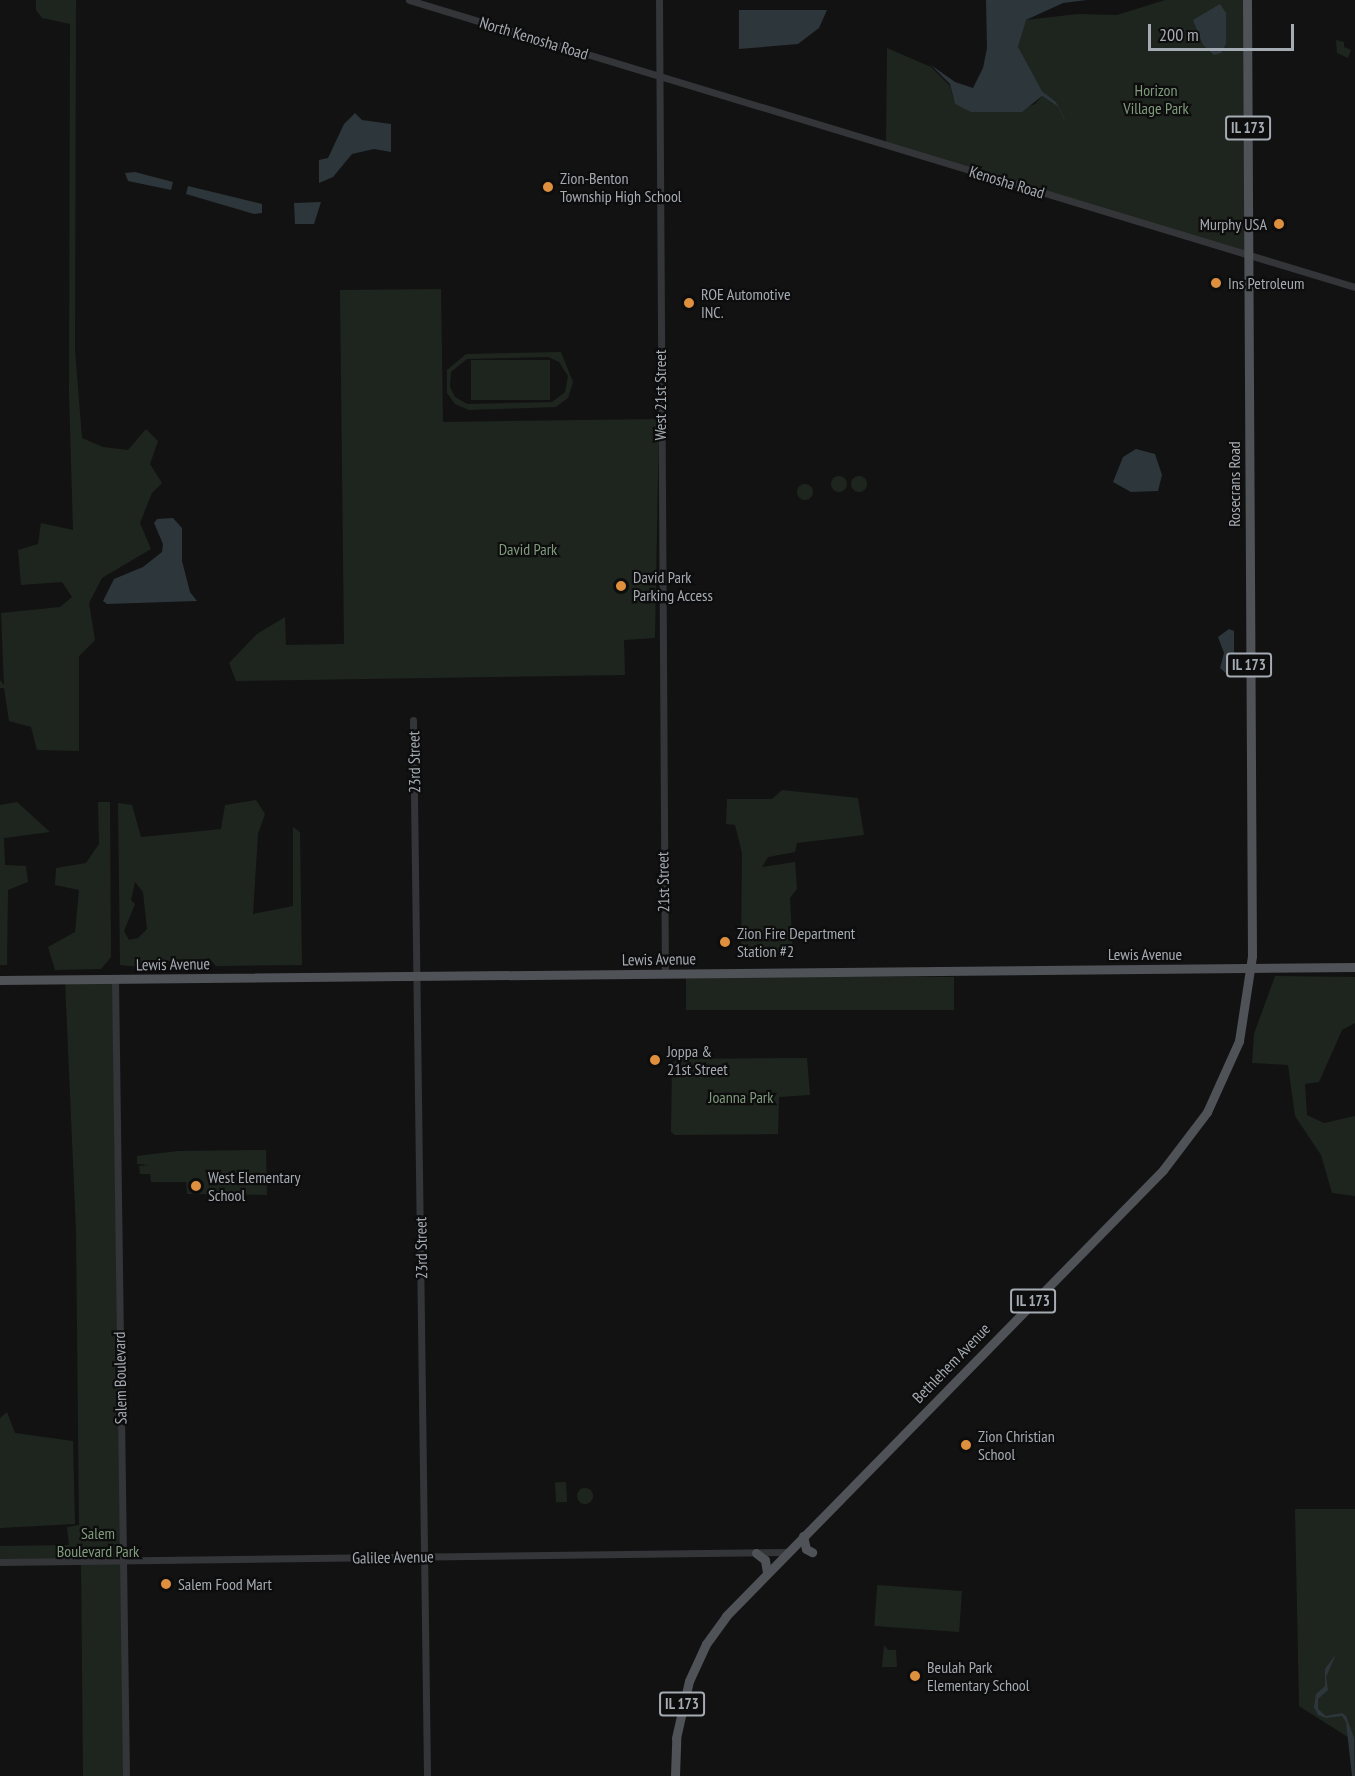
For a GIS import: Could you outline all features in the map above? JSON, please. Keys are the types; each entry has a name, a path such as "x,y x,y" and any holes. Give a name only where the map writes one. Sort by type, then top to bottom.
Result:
{"main road":[{"name":"Rosecrans Road","path":"1247,0 1251,968"},
{"name":"Lewis Avenue","path":"0,980 1355,967"},
{"name":"Bethlehem Avenue","path":"675,1776 680,1709 696,1662 726,1616 1183,1146 1207,1112 1232,1059 1243,1024 1251,968"},
{"path":"803,1536 806,1549 812,1552"},
{"path":"756,1552 765,1560 767,1572"}],"street":[{"name":"North Kenosha Road","path":"409,0 659,76"},
{"name":"West 21st Street","path":"659,0 662,791"},
{"name":"Kenosha Road","path":"659,76 1355,287"},
{"name":"23rd Street","path":"414,720 427,1776"},
{"name":"21st Street","path":"662,791 665,974"},
{"name":"Salem Boulevard","path":"115,979 126,1776"},
{"name":"Galilee Avenue","path":"0,1562 787,1552"}],"green space":[{"path":"36,0 76,0 75,350 82,438 103,447 128,450 146,429 158,441 150,464 162,483 152,493 140,523 151,549 102,578 89,603 95,640 79,656 79,751 37,750 31,727 9,721 4,688 0,688 0,680 4,685 1,613 60,607 72,597 62,582 21,585 18,550 38,544 41,523 73,530 69,392 70,24 42,18 36,10"},
{"name":"Horizon Village Park","path":"1165,0 1247,0 1249,256 886,145 887,48 931,67 950,86 955,104 1013,112 1035,104 1042,96 1057,106 1062,118 1056,102 1042,91 1018,48 1025,20 1078,14 1117,15"},
{"path":"1336,40 1344,42 1344,47 1351,50 1348,58 1337,53"},
{"name":"David Park","path":"441,289 443,422 659,419 655,638 624,640 625,675 236,681 229,663 257,634 285,617 286,645 344,644 340,290"},
{"path":"561,352 573,382 568,398 556,407 469,410 455,404 447,393 447,370 466,354","holes":["548,357 559,362 568,376 565,392 552,402 467,404 455,397 450,387 451,372 467,359"]},
{"path":"471,360 550,360 550,400 471,400"},
{"path":"839,476 845,478 847,484 845,490 839,492 833,490 831,484 833,478"},
{"path":"859,476 865,478 867,484 865,490 859,492 853,490 851,484 853,478"},
{"path":"805,484 811,486 813,492 811,498 805,500 799,498 797,492 799,486"},
{"path":"782,790 858,798 864,835 797,843 795,852 768,857 762,867 795,862 797,889 790,898 793,958 752,958 741,953 742,853 735,825 726,824 727,799 772,799"},
{"path":"256,800 265,814 258,834 253,914 293,906 293,827 300,832 302,965 216,966 209,958 186,964 163,960 148,968 120,965 118,803 132,805 141,837 221,829 225,805","holes":["135,882 143,892 147,929 138,938 129,940 124,931 135,904 131,900"]},
{"path":"17,802 50,832 4,838 5,865 26,866 28,882 8,890 7,965 0,965 0,805"},
{"path":"98,802 110,802 111,957 101,969 55,970 48,947 75,932 79,890 55,885 56,868 86,863 99,844"},
{"path":"1275,976 1355,977 1355,1023 1342,1030 1319,1082 1305,1084 1307,1115 1324,1123 1355,1116 1355,1196 1332,1193 1321,1155 1295,1116 1288,1065 1252,1063 1254,1034"},
{"path":"686,977 954,977 954,1010 686,1010"},
{"name":"Salem Boulevard Park","path":"115,979 126,1776 83,1776 81,1561 0,1562 0,1546 69,1545 67,1527 79,1525 76,1231 65,980"},
{"name":"Joanna Park","path":"807,1058 810,1095 779,1097 778,1134 675,1135 671,1132 672,1063 678,1059"},
{"path":"266,1150 267,1195 187,1194 186,1182 151,1182 150,1174 140,1174 139,1166 149,1165 137,1164 137,1156 178,1151"},
{"path":"7,1412 15,1433 73,1441 75,1524 0,1528 0,1418"},
{"path":"566,1482 567,1502 556,1503 555,1483"},
{"path":"585,1488 591,1490 593,1496 591,1502 585,1504 579,1502 577,1496 579,1490"},
{"path":"1295,1509 1355,1509 1355,1776 1354,1741 1299,1706"},
{"path":"877,1585 962,1591 959,1632 874,1626"},
{"path":"884,1645 888,1650 896,1650 897,1667 882,1667"}],"shaded area":[{"path":"986,0 1087,0 1063,3 1026,20 1018,47 1042,91 1056,102 1069,128 1057,106 1042,96 1022,112 971,112 955,104 950,84 931,65 955,82 973,88 983,68 987,48"},
{"path":"1220,4 1226,13 1226,44 1221,53 1214,55 1203,45 1193,20"},
{"path":"739,10 827,10 819,28 798,44 739,49"},
{"path":"355,113 362,120 391,124 391,152 374,149 352,154 333,177 319,183 319,160 328,158 344,124"},
{"path":"135,172 173,182 171,190 128,181 125,173"},
{"path":"188,186 262,204 262,213 254,214 186,194"},
{"path":"321,202 314,224 295,224 294,203"},
{"path":"1136,449 1155,454 1162,475 1158,491 1131,492 1113,482 1123,457"},
{"path":"173,518 182,528 182,561 190,592 197,601 107,604 103,601 114,579 143,567 162,552 163,544 154,523 157,519"},
{"path":"1229,629 1234,631 1234,667 1228,675 1220,668 1224,653 1218,637"},
{"path":"1336,1654 1326,1677 1328,1690 1318,1699 1318,1709 1326,1716 1342,1713 1346,1716 1354,1738 1355,1776 1352,1776 1346,1722 1342,1716 1326,1718 1318,1715 1314,1707 1316,1694 1325,1686 1325,1669"}],"place":[{"name":"Zion-Benton Township High School","path":"548,187"},
{"name":"Murphy USA","path":"1279,224"},
{"name":"Ins Petroleum","path":"1216,283"},
{"name":"ROE Automotive INC.","path":"689,303"},
{"name":"David Park Parking Access","path":"621,586"},
{"name":"Zion Fire Department Station #2","path":"725,942"},
{"name":"Joppa & 21st Street","path":"655,1060"},
{"name":"West Elementary School","path":"196,1186"},
{"name":"Zion Christian School","path":"966,1445"},
{"name":"Salem Food Mart","path":"166,1584"},
{"name":"Beulah Park Elementary School","path":"915,1676"}]}
